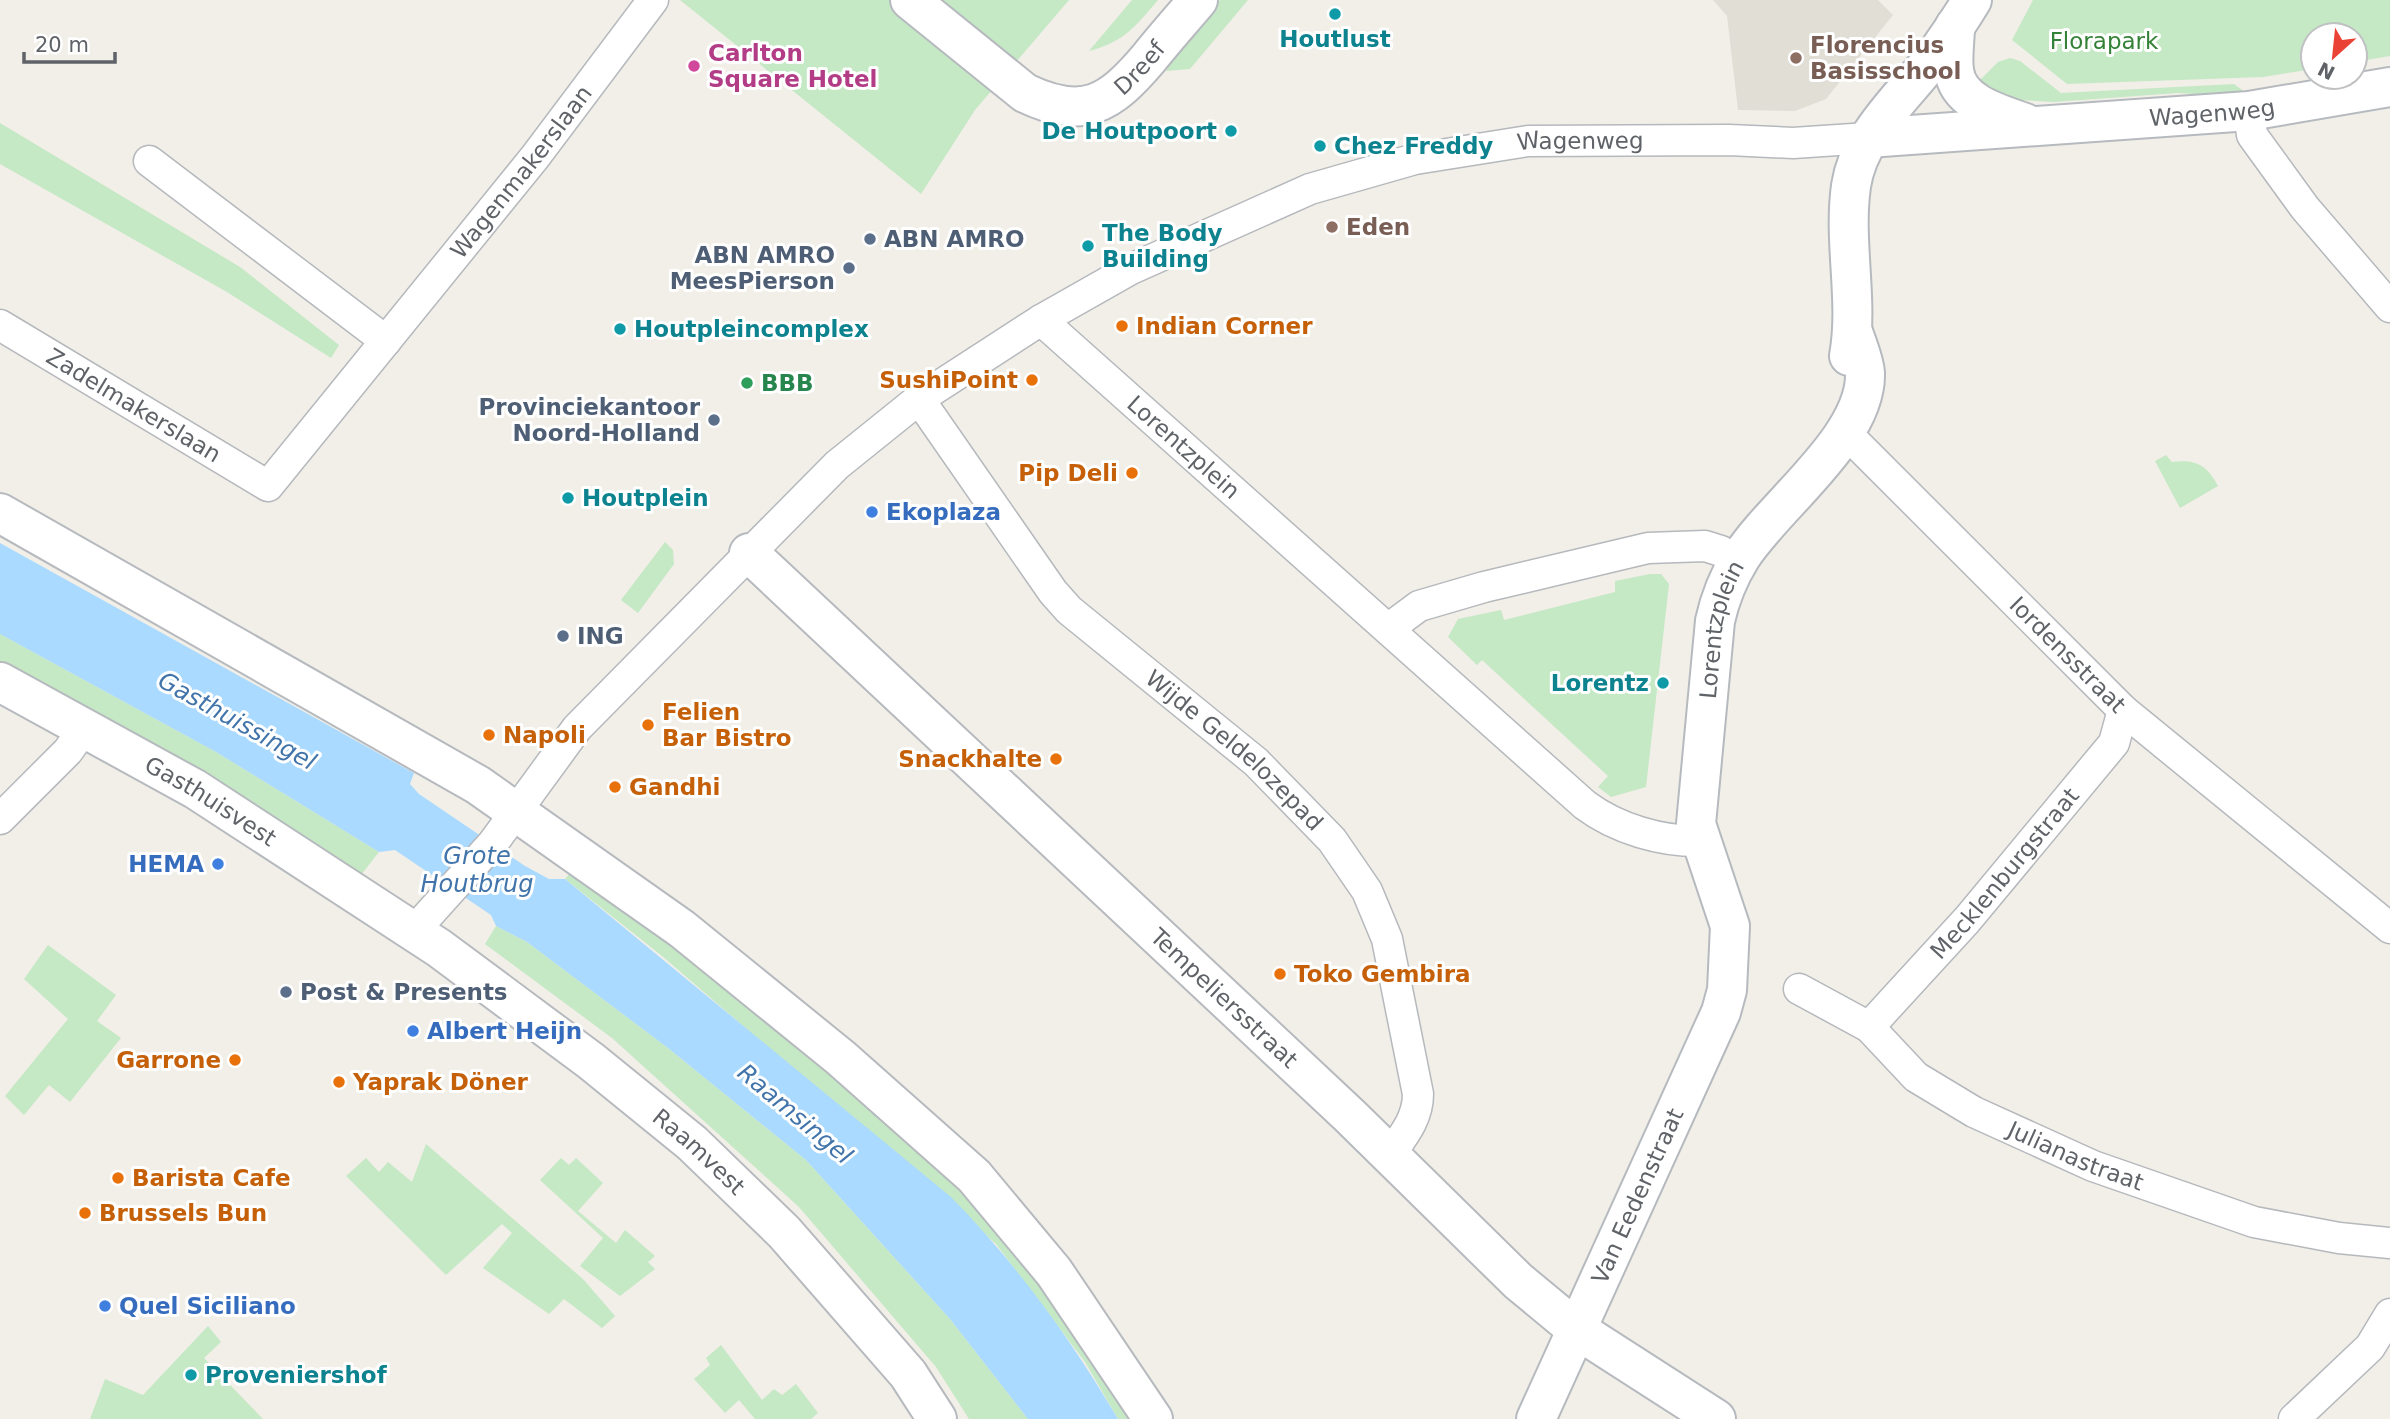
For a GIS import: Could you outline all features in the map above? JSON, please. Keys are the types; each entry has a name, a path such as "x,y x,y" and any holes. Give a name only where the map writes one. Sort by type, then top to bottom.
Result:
{"street":[{"name":"Wagenmakerslaan","path":"268,486 535,157 653,0"},
{"name":"Dreef","path":"910,0 1025,93 1066,107 1086,107 1106,101 1125,86 1198,0"},
{"path":"1838,426 1853,332 1848,210 1851,183 1868,138 1964,13"},
{"name":"Wagenweg","path":"1964,13 1954,71 1963,90 1987,109 2033,126"},
{"name":"Wagenweg","path":"1041,320 1147,260 1310,190 1415,159 1528,141 1728,140 1793,143 2249,111 2390,87"},
{"path":"2249,111 2252,135 2305,208 2390,307"},
{"path":"149,161 386,341"},
{"path":"413,932 493,843 578,728 837,466 919,399 1041,320"},
{"name":"Lorentzplein","path":"1041,320 1601,817 1691,842"},
{"name":"Zadelmakerslaan","path":"0,325 268,486"},
{"name":"Wijde Geldelozepad","path":"919,399 1053,592 1069,610 1256,762 1332,840 1367,891 1387,939 1418,1094 1418,1109 1413,1121 1389,1156"},
{"name":"Lorentzplein","path":"1691,842 1696,824 1706,698 1721,596 1742,555 1838,426"},
{"name":"Lorentzplein","path":"1691,842 1676,820 1694,613 1710,570 1721,551 1782,474 1838,426"},
{"name":"Iordensstraat","path":"1838,426 2123,710 2390,928"},
{"path":"0,513 201,625 517,810 682,929 841,1058 974,1176 1054,1272 1153,1419"},
{"name":"Lorentzplein","path":"1388,629 1419,606 1484,587 1648,548 1705,546 1721,551"},
{"name":"Tempeliersstraat","path":"749,553 1340,1107 1518,1281 1576,1329 1716,1419"},
{"name":"Gasthuisvest","path":"0,682 195,789 413,932"},
{"name":"Mecklenburgstraat","path":"1869,1027 1967,920 2114,743 2123,710"},
{"path":"0,819 68,751 85,727"},
{"name":"Van Eedenstraat","path":"1536,1419 1721,1012 1728,971 1704,926 1691,842"},
{"name":"Raamvest","path":"413,932 524,1009 692,1143 784,1232 850,1305 908,1374 937,1419"},
{"name":"Julianastraat","path":"1799,989 1869,1027 1916,1077 1974,1112 2093,1166 2255,1222 2339,1238 2390,1243"},
{"path":"2294,1419 2370,1348 2390,1314"}],"shaded area":[{"name":"Florencius Basisschool","path":"1713,0 1878,0 1893,15 1826,99 1795,111 1738,110 1727,16"}],"green space":[{"path":"680,0 1069,0 975,110 921,194"},
{"path":"1132,0 1158,0 1120,38 1089,51"},
{"path":"1220,0 1248,0 1190,69 1166,71 1185,41"},
{"name":"Florapark","path":"2033,0 2390,0 2390,56 2369,60 2369,21 2299,21 2299,71 2263,77 2067,84 2012,40"},
{"path":"2010,58 2020,61 2061,93 2234,84 2242,90 2242,97 2178,93 2054,102 1998,98 1978,82 1998,62"},
{"path":"0,123 240,267 339,345 331,358 227,292 0,164"},
{"path":"2166,455 2172,462 2200,465 2210,473 2218,486 2180,508 2155,461"},
{"path":"665,542 673,550 674,564 638,613 621,600"},
{"path":"1661,574 1669,584 1646,787 1611,797 1598,787 1608,776 1482,660 1477,665 1448,637 1458,619 1501,610 1504,620 1615,592 1615,581"},
{"path":"0,634 216,752 379,852 361,875 203,772 0,662"},
{"path":"573,870 668,935 829,1066 961,1188 1036,1278 1133,1419 1118,1419 1085,1362 996,1244 662,956 565,879"},
{"path":"496,926 527,942 668,1048 806,1160 950,1319 1028,1419 969,1419 936,1367 799,1207 612,1038 485,944"},
{"path":"48,945 116,995 97,1021 121,1038 70,1102 49,1085 24,1115 5,1096 68,1019 24,979"},
{"path":"426,1144 583,1279 615,1316 602,1328 564,1299 549,1314 483,1268 512,1233 502,1224 446,1275 346,1176 366,1158 379,1172 388,1162 412,1182"},
{"path":"561,1158 569,1165 576,1158 603,1183 578,1211 616,1243 625,1230 655,1256 648,1262 655,1269 620,1296 580,1266 603,1238 540,1180"},
{"name":"Proveniershof","path":"208,1326 221,1342 204,1358 263,1419 90,1419 105,1379 143,1395"},
{"path":"721,1345 762,1400 774,1389 782,1395 796,1384 818,1413 811,1419 755,1419 739,1400 725,1413 694,1379 710,1365 706,1358"}],"water":[{"path":"0,543 414,773 410,784 419,794 525,866 549,879 565,879 951,1197 1020,1275 1081,1360 1118,1419 1028,1419 950,1319 806,1160 668,1048 527,942 496,926 491,915 395,850 379,852 216,752 0,634"}],"place":[{"name":"Houtlust","path":"1335,14"},
{"name":"Florencius Basisschool","path":"1796,58"},
{"name":"Carlton Square Hotel","path":"694,66"},
{"name":"De Houtpoort","path":"1231,131"},
{"name":"Chez Freddy","path":"1320,146"},
{"name":"Eden","path":"1332,227"},
{"name":"ABN AMRO","path":"870,239"},
{"name":"The Body Building","path":"1088,246"},
{"name":"ABN AMRO MeesPierson","path":"849,268"},
{"name":"Indian Corner","path":"1122,326"},
{"name":"Houtpleincomplex","path":"620,329"},
{"name":"SushiPoint","path":"1032,380"},
{"name":"BBB","path":"747,383"},
{"name":"Provinciekantoor Noord-Holland","path":"714,420"},
{"name":"Pip Deli","path":"1132,473"},
{"name":"Houtplein","path":"568,498"},
{"name":"Ekoplaza","path":"872,512"},
{"name":"ING","path":"563,636"},
{"name":"Lorentz","path":"1663,683"},
{"name":"Felien Bar Bistro","path":"648,725"},
{"name":"Napoli","path":"489,735"},
{"name":"Snackhalte","path":"1056,759"},
{"name":"Gandhi","path":"615,787"},
{"name":"HEMA","path":"218,864"},
{"name":"Toko Gembira","path":"1280,974"},
{"name":"Post & Presents","path":"286,992"},
{"name":"Albert Heijn","path":"413,1031"},
{"name":"Garrone","path":"235,1060"},
{"name":"Yaprak Döner","path":"339,1082"},
{"name":"Barista Cafe","path":"118,1178"},
{"name":"Brussels Bun","path":"85,1213"},
{"name":"Quel Siciliano","path":"105,1306"},
{"name":"Proveniershof","path":"191,1375"}],"water label":[{"name":"Gasthuissingel","path":"237,721"},
{"name":"Grote Houtbrug","path":"477,870"},
{"name":"Raamsingel","path":"795,1114"}]}
